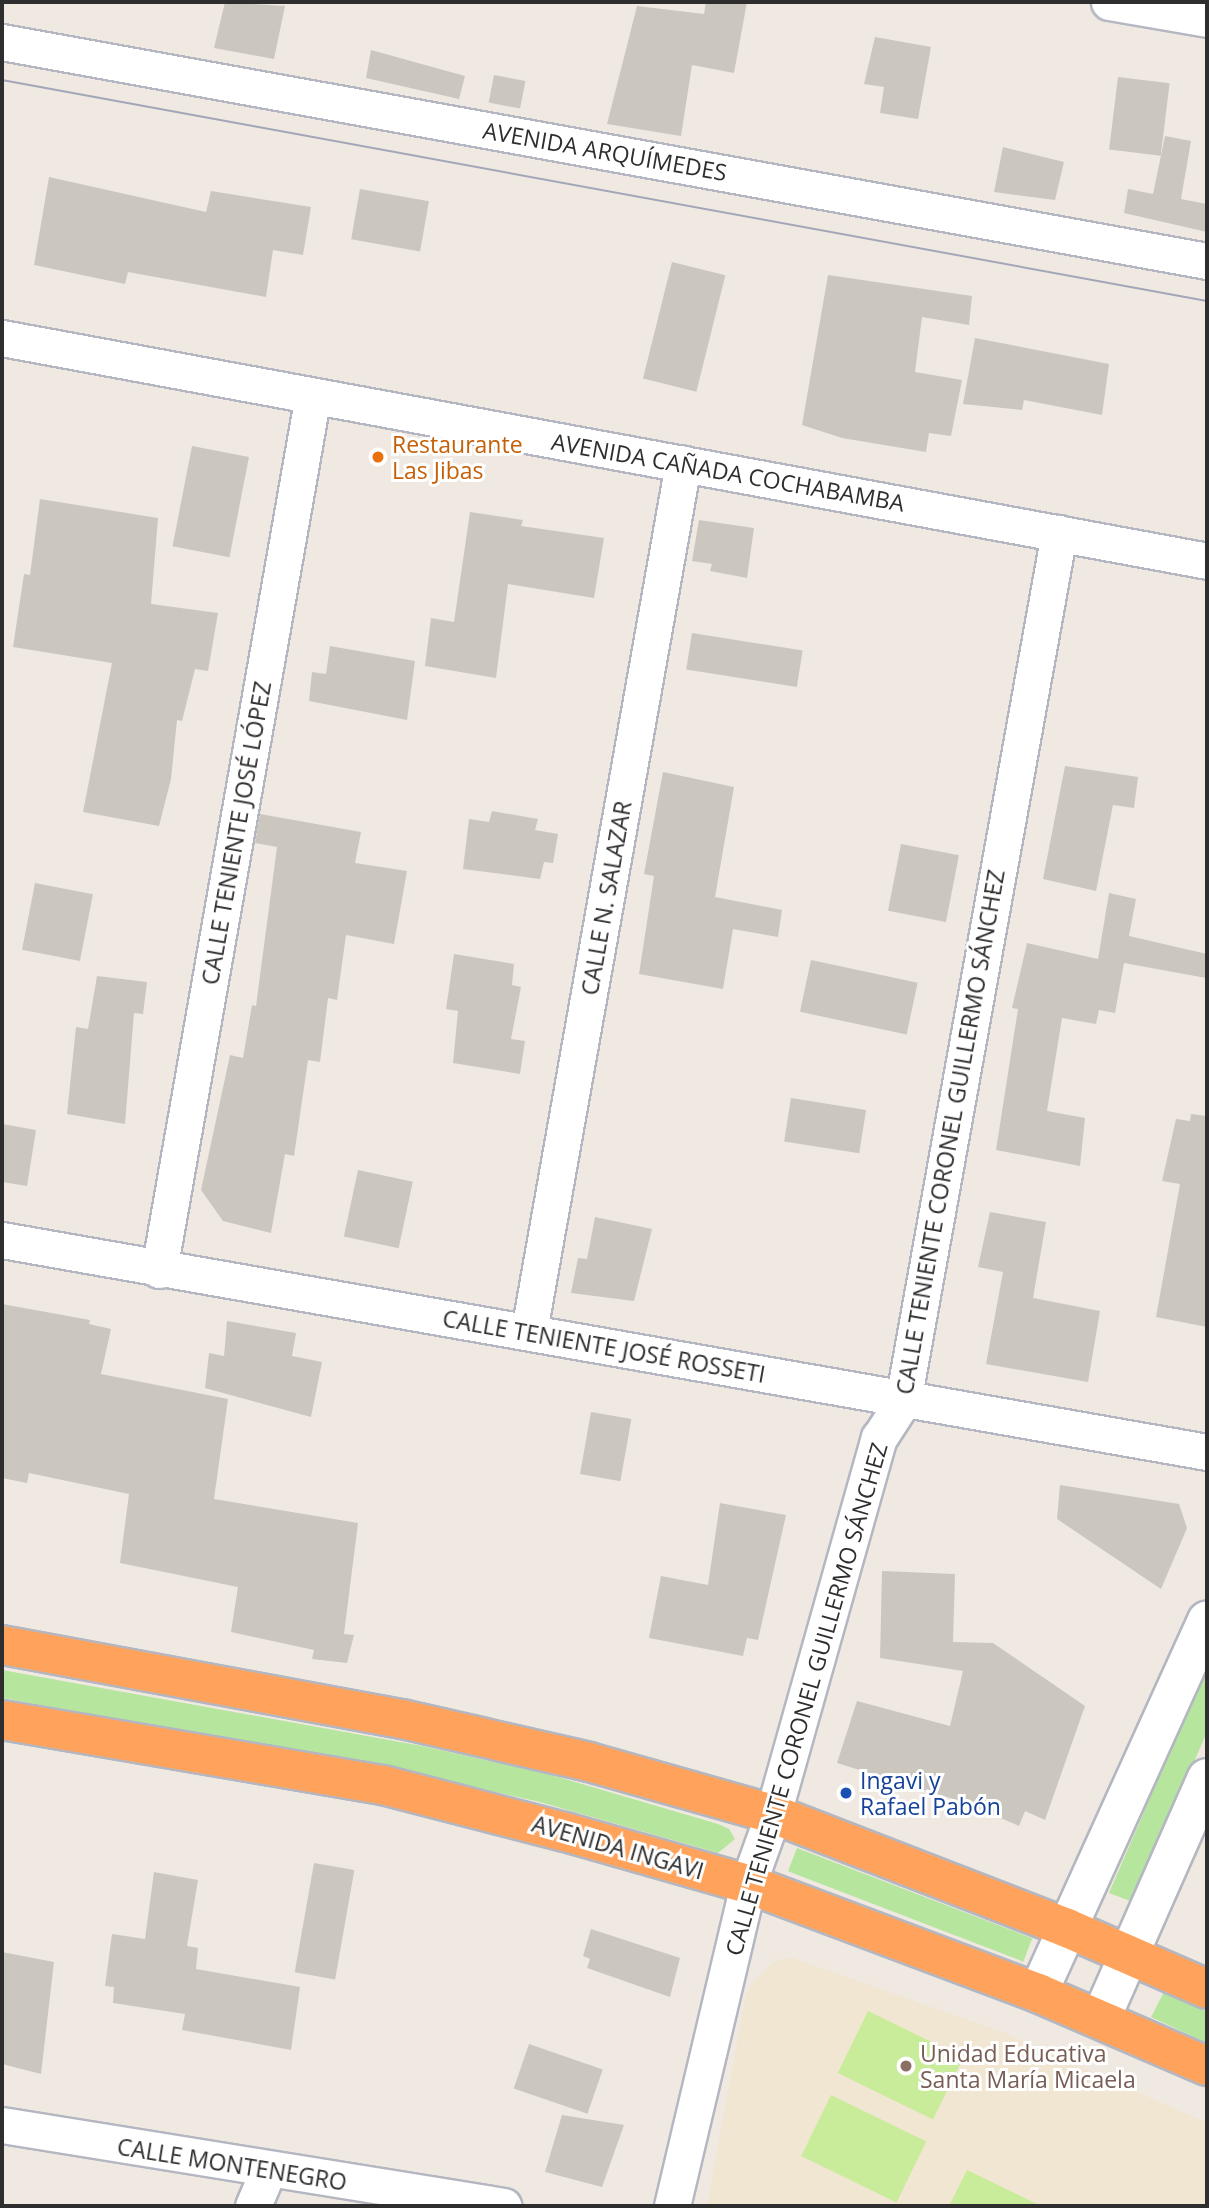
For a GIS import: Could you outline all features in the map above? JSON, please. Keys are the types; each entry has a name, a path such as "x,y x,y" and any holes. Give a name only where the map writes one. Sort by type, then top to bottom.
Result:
{"highway":[{"path":"2,1645 402,1719 589,1762 773,1814 1068,1928 1207,1989"},
{"name":"AVENIDA INGAVI","path":"2,1720 383,1785 748,1884 1038,1993 1207,2066"}],"main road":[{"path":"1038,1993 1207,1620"},
{"path":"1101,2018 1207,1778"}],"street":[{"path":"1109,2 1207,19"},
{"name":"AVENIDA ARQUÍMEDES","path":"2,42 1207,261"},
{"name":"AVENIDA CAÑADA COCHABAMBA","path":"2,338 1207,561"},
{"name":"CALLE TENIENTE JOSÉ LÓPEZ","path":"159,1270 313,396"},
{"name":"CALLE N. SALAZAR","path":"529,1332 683,464"},
{"name":"CALLE TENIENTE CORONEL GUILLERMO SÁNCHEZ","path":"673,2206 748,1884 773,1814 879,1438 903,1401 1059,533"},
{"name":"CALLE TENIENTE JOSÉ ROSSETI","path":"2,1240 159,1270 529,1332 903,1401 1207,1452"},
{"name":"CALLE MONTENEGRO","path":"2,2125 268,2171 504,2206"},
{"path":"253,2206 268,2171"}],"shaded area":[{"name":"Unidad Educativa Santa María Micaela","path":"790,1957 1005,2033 1207,2123 1207,2206 707,2206 745,1999 753,1982 772,1963"}],"green space":[{"path":"1207,1666 1207,1732 1133,1902 1109,1893"},
{"path":"2,1670 422,1746 548,1774 718,1824 729,1829 735,1839 718,1853 540,1802 416,1774 2,1698"},
{"path":"797,1848 1032,1938 1023,1962 788,1871"},
{"path":"1164,1992 1207,2012 1207,2043 1151,2017"},
{"path":"868,2011 963,2057 933,2119 838,2073"},
{"path":"831,2095 926,2141 896,2203 801,2156"},
{"path":"967,2170 1041,2206 949,2206"}],"building":[{"path":"225,2 285,6 274,59 214,48"},
{"path":"706,2 747,2 734,73 692,65 681,136 607,124 637,6 704,14"},
{"path":"875,37 931,47 918,119 880,113 884,87 864,84"},
{"path":"371,50 465,76 459,99 366,78"},
{"path":"494,75 525,81 520,109 489,102"},
{"path":"1118,77 1170,83 1161,156 1109,149"},
{"path":"1165,136 1191,141 1181,199 1207,204 1207,232 1124,213 1128,189 1153,194"},
{"path":"1003,147 1064,162 1055,200 994,192"},
{"path":"49,177 206,212 211,191 311,207 303,255 273,250 266,297 128,272 125,284 34,265"},
{"path":"360,189 429,201 420,251 351,239"},
{"path":"672,262 725,275 696,392 643,378"},
{"path":"828,275 972,296 969,325 922,317 915,372 962,380 951,436 929,433 926,452 842,438 802,425"},
{"path":"975,338 1109,364 1102,415 1024,400 1022,410 963,404"},
{"path":"192,446 249,457 229,557 173,546"},
{"path":"40,499 158,518 151,604 218,613 208,671 195,669 182,721 177,720 171,779 159,826 83,812 112,663 13,647 24,574 30,575"},
{"path":"470,512 523,520 521,526 604,538 594,598 508,584 496,678 425,666 431,618 454,622"},
{"path":"699,520 754,528 747,578 710,571 712,564 692,561"},
{"path":"692,633 803,651 797,687 686,670"},
{"path":"330,646 415,661 407,720 309,701 312,672 326,674"},
{"path":"1065,766 1138,777 1134,808 1113,805 1096,891 1043,879"},
{"path":"663,772 734,787 715,897 782,910 778,937 733,929 723,989 639,974 654,876 644,874"},
{"path":"492,811 538,819 535,830 558,834 553,863 544,862 540,879 463,869 469,819 489,822"},
{"path":"260,814 361,832 355,863 407,871 394,944 346,935 337,1000 328,998 320,1062 308,1060 294,1156 285,1154 271,1233 223,1221 201,1190 230,1055 243,1058 252,1005 256,1006 277,847 255,843"},
{"path":"901,844 959,855 946,922 888,911"},
{"path":"35,883 93,894 80,961 22,950"},
{"path":"1109,893 1136,899 1129,936 1207,954 1206,978 1124,963 1115,1013 1099,1010 1096,1024 1062,1018 1047,1111 1085,1118 1080,1166 996,1150 1018,1009 1012,1008 1027,943 1098,959"},
{"path":"454,954 514,964 512,985 521,987 511,1039 525,1041 520,1074 453,1063 458,1011 446,1009"},
{"path":"811,960 918,983 907,1035 800,1012"},
{"path":"97,976 147,982 143,1014 134,1013 125,1124 67,1114 76,1027 88,1029"},
{"path":"791,1098 866,1110 859,1153 784,1141"},
{"path":"1191,1114 1207,1116 1207,1327 1156,1317 1180,1184 1162,1181 1176,1119 1190,1121"},
{"path":"2,1124 36,1130 27,1186 2,1182"},
{"path":"358,1170 413,1182 399,1248 344,1237"},
{"path":"990,1212 1046,1222 1033,1298 1100,1311 1088,1382 986,1364 1003,1272 978,1267"},
{"path":"595,1217 652,1229 634,1301 571,1293 578,1258 587,1259"},
{"path":"2,1304 90,1320 89,1324 111,1329 101,1374 228,1399 214,1499 358,1523 344,1634 354,1635 347,1663 312,1659 314,1650 231,1632 238,1587 120,1563 129,1494 29,1473 27,1483 2,1478"},
{"path":"227,1321 296,1333 292,1356 322,1362 311,1417 205,1388 209,1353 224,1356"},
{"path":"591,1412 631,1419 620,1481 580,1474"},
{"path":"1060,1485 1179,1504 1187,1528 1161,1589 1057,1519"},
{"path":"720,1503 786,1515 758,1640 747,1638 743,1656 649,1638 661,1576 708,1585"},
{"path":"882,1571 955,1574 953,1642 993,1643 1085,1706 1045,1820 1025,1811 1019,1826 966,1803 837,1763 857,1701 950,1726 963,1671 880,1658"},
{"path":"314,1863 354,1870 335,1979 295,1972"},
{"path":"154,1872 198,1880 187,1946 198,1948 196,1969 300,1987 291,2050 182,2030 185,2014 113,2003 114,1987 105,1986 112,1934 145,1939"},
{"path":"591,1929 680,1958 670,1997 587,1968 590,1959 583,1956"},
{"path":"2,1952 54,1962 41,2074 2,2064"},
{"path":"529,2044 603,2069 587,2114 514,2088"},
{"path":"562,2115 624,2125 602,2187 545,2172"}],"tram line":[{"path":"2,80 1207,301"}],"place":[{"name":"Restaurante Las Jibas","path":"378,457"},
{"name":"Ingavi y Rafael Pabón","path":"846,1793"},
{"name":"Unidad Educativa Santa María Micaela","path":"906,2066"}]}
